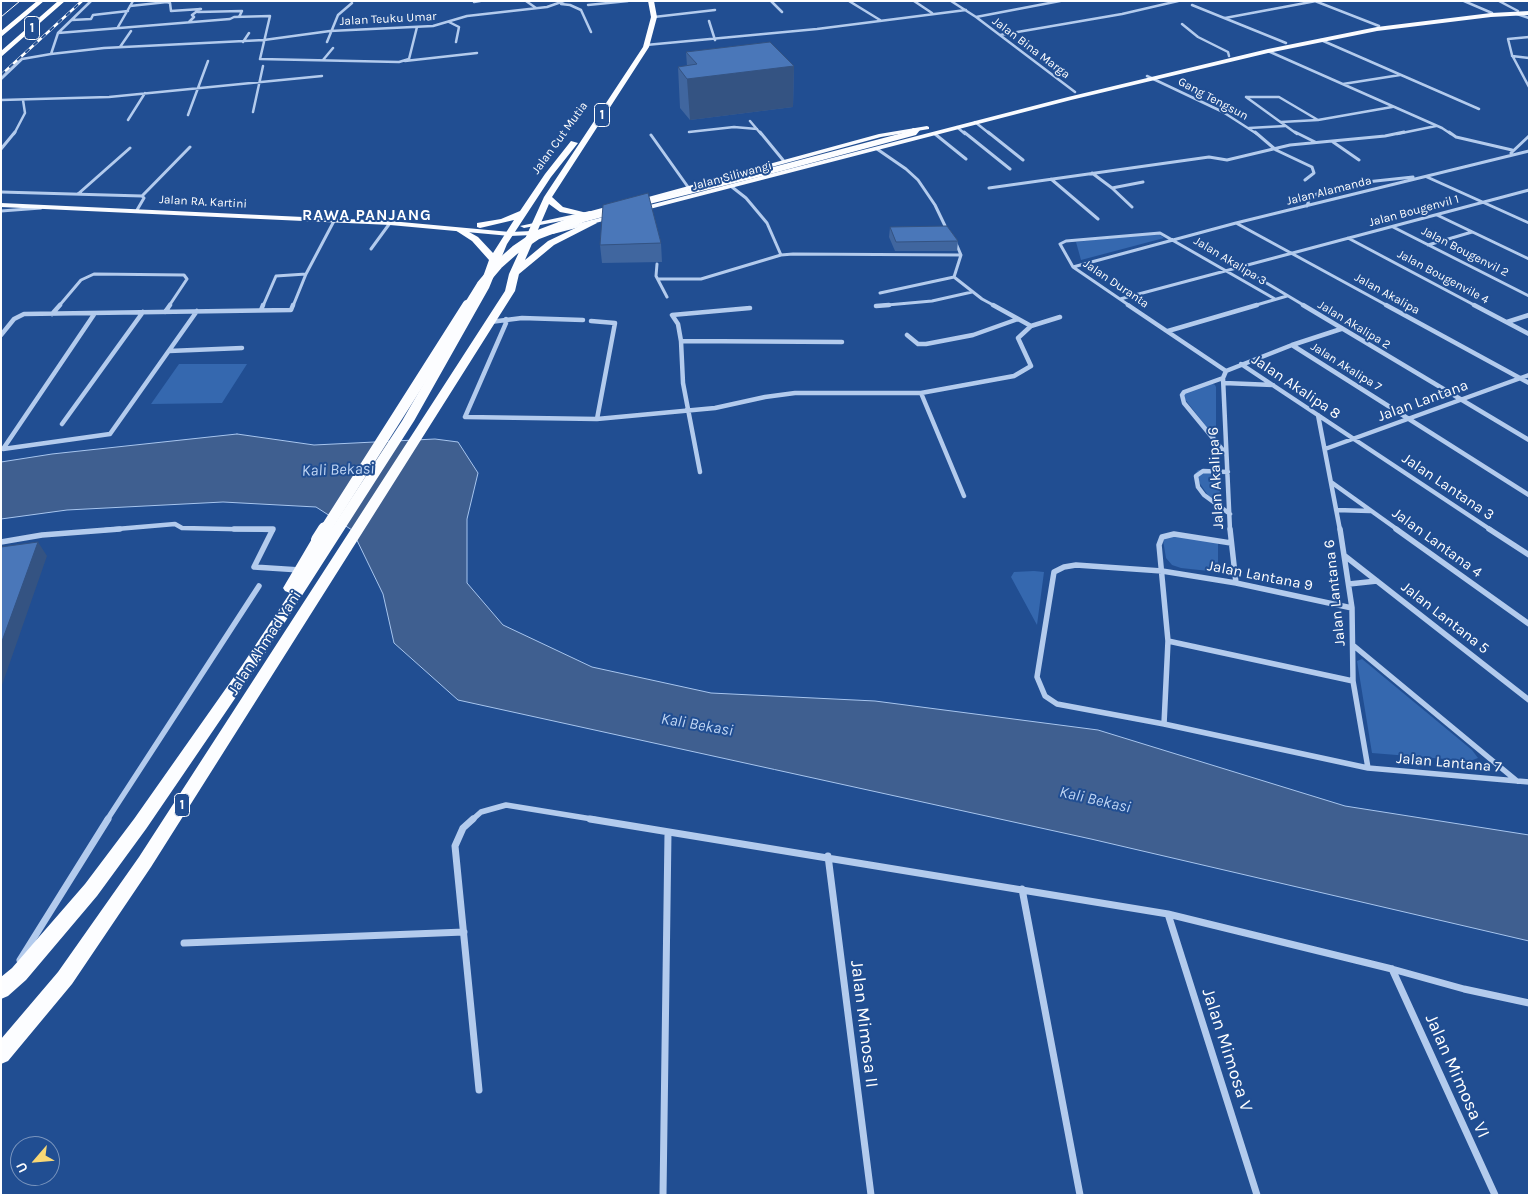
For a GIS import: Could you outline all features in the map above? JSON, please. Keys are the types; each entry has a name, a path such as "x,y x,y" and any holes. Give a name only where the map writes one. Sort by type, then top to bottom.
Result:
{"highway":[{"name":"1","path":"1,26 31,1"},
{"name":"1","path":"1,35 41,1"},
{"name":"1","path":"1,45 52,1"},
{"name":"1","path":"1,55 62,1"},
{"name":"Jalan Cut Mutia","path":"512,230 548,176 574,143 641,42 646,22 644,1"},
{"name":"Jalan Cut Mutia","path":"533,229 548,197 646,45 654,17 651,1"},
{"path":"1,984 139,815 252,649 301,570 323,542 465,310 481,285 498,265 515,250 537,235 582,218 756,175 913,133 916,130"},
{"path":"548,197 552,204 560,209 591,213"},
{"path":"480,225 503,221 523,213"},
{"path":"514,274 550,243 597,222"},
{"name":"Jalan Ahmad Yani","path":"1,1054 65,978 140,870 510,291 514,274 533,229"},
{"path":"459,230 475,239 494,260"},
{"name":"Jalan Ahmad Yani","path":"1,990 19,974 91,890 246,671 323,542 408,421 484,288 494,260 512,230"}],"main road":[{"path":"954,125 1150,77 1321,40 1376,29 1516,12"},
{"path":"1150,77 1286,43 1379,26 1492,13 1529,12"},
{"path":"954,125 975,122 1078,94"},
{"name":"Jalan Siliwangi","path":"533,229 881,135 954,125"},
{"name":"Jalan Siliwangi","path":"512,230 533,229 553,232 597,222 935,134 954,125"},
{"name":"Jalan RA. Kartini","path":"1,205 390,223 459,230 512,230"},
{"path":"591,213 590,216 597,222"},
{"name":"Jalan RA. Kartini","path":"404,224 423,222 480,225 512,230"}],"street":[{"path":"52,54 58,33 91,1"},
{"path":"118,27 133,1"},
{"path":"474,2 480,1"},
{"path":"526,1 537,9"},
{"name":"Jalan Teuku Umar","path":"1,79 22,59 52,54 120,47 243,42 330,31 433,26 467,16 537,9 564,1"},
{"path":"588,5 628,1"},
{"path":"771,1 782,12"},
{"path":"850,1 880,20"},
{"path":"914,1 932,14"},
{"name":"Jalan Bina Marga","path":"951,1 976,17 1078,94"},
{"path":"976,17 1060,1"},
{"path":"1000,35 1122,14 1178,1"},
{"path":"1225,18 1316,1 1379,26"},
{"path":"1464,1 1492,13"},
{"path":"1499,1 1529,18"},
{"path":"130,6 167,2 170,3 171,11 201,9 198,12"},
{"path":"327,42 338,15 352,3"},
{"path":"558,4 570,5 581,10 591,32"},
{"path":"1192,5 1286,43"},
{"path":"654,17 715,10"},
{"path":"646,45 817,30 880,20 966,10"},
{"path":"71,20 91,19 93,15 128,11"},
{"path":"188,22 194,17 192,15 198,12 242,11 239,17"},
{"path":"58,33 270,16 260,59 405,61 477,53"},
{"path":"708,21 715,40"},
{"path":"448,22 459,27 456,42"},
{"path":"1182,24 1198,37 1228,52 1229,56"},
{"path":"405,61 409,59 417,27"},
{"path":"120,47 131,31"},
{"path":"243,42 249,33"},
{"path":"1529,38 1509,38 1508,40 1512,56 1529,87"},
{"path":"1321,40 1480,109"},
{"path":"323,60 333,48"},
{"path":"1268,51 1436,126 1456,137 1512,150"},
{"path":"1512,56 1529,58"},
{"path":"188,115 208,61"},
{"path":"253,112 263,66"},
{"path":"1342,84 1400,75"},
{"path":"1,100 70,99 322,76"},
{"name":"Gang Tengsun","path":"1150,77 1197,99 1249,128 1264,138 1276,150 1313,169 1312,175 1305,180"},
{"path":"128,120 144,93"},
{"path":"1315,142 1285,126 1265,109 1246,97 1280,97 1318,120"},
{"path":"1,149 13,136 25,113 23,100"},
{"path":"1281,122 1318,120 1394,107"},
{"path":"750,122 783,160"},
{"path":"975,122 1024,160"},
{"path":"954,125 1010,169"},
{"path":"1249,128 1285,126"},
{"path":"989,188 1209,157 1227,160 1276,150 1290,145 1385,136 1436,126"},
{"path":"689,132 734,127 757,129"},
{"path":"935,134 966,159"},
{"path":"651,135 688,187"},
{"path":"1510,156 1512,150 1529,136"},
{"path":"1332,142 1359,160"},
{"path":"1,192 142,196 190,147"},
{"path":"78,194 130,148"},
{"path":"877,149 906,170 925,190 935,205 942,224 958,246 961,255 954,277"},
{"path":"1307,206 1314,195 1357,183 1426,176 1529,151"},
{"path":"1092,173 1112,188 1132,207"},
{"path":"1426,176 1529,223"},
{"name":"Jalan Alamanda","path":"1236,223 1426,176"},
{"path":"1051,179 1098,219"},
{"path":"1112,188 1144,182"},
{"path":"732,187 746,198 767,222 781,255"},
{"name":"Jalan Bougenvil 1","path":"1120,299 1238,266 1529,190"},
{"path":"1521,192 1529,195"},
{"path":"137,210 144,198 142,196"},
{"path":"1,211 54,207"},
{"path":"1437,215 1529,259"},
{"path":"1,335 17,316 24,314 291,310 306,274 334,220"},
{"path":"371,249 390,223"},
{"path":"1073,267 1236,223"},
{"name":"Jalan Akalipa","path":"1236,223 1529,383"},
{"name":"Jalan Bougenvil 2","path":"1392,227 1529,296"},
{"name":"Jalan Akalipa 3","path":"1156,232 1175,240 1275,299"},
{"name":"Jalan Duranta","path":"1156,232 1062,242 1060,244 1073,267 1226,371"},
{"path":"1428,245 1473,232"},
{"name":"Jalan Bougenvile 4","path":"1348,238 1529,334"},
{"path":"658,279 701,279 781,255 809,253 961,255"},
{"path":"657,264 656,276 667,298"},
{"name":"Jalan Akalipa 2","path":"1238,266 1529,440"},
{"path":"52,314 81,280 94,274 184,275 187,278 165,312"},
{"path":"261,310 276,276 306,274"},
{"path":"954,277 972,292 1031,326"},
{"path":"880,293 954,277"},
{"path":"876,306 932,301 972,292"},
{"path":"1168,331 1287,296"},
{"path":"700,472 694,432 683,383 682,341 678,324 672,315 750,308"},
{"path":"2,449 110,434 197,311"},
{"path":"62,424 143,312"},
{"path":"2,449 95,313"},
{"path":"1507,322 1529,315"},
{"path":"506,319 506,323 465,417 597,420 715,408 795,393 920,392 1008,378 1031,366 1018,338 1031,326 1060,317"},
{"path":"490,322 522,318 583,320"},
{"path":"907,335 918,344 926,344 973,335 1018,319"},
{"path":"592,321 615,323 597,420"},
{"path":"1292,345 1341,329"},
{"path":"682,341 842,342"},
{"name":"Jalan Akalipa 7","path":"1241,364 1292,345 1529,495"},
{"path":"169,352 242,348"},
{"name":"Jalan Akalipa 8","path":"1226,371 1241,364 1353,439"},
{"name":"Jalan Akalipa 6","path":"1226,371 1224,380 1226,455 1231,543 1236,584"},
{"name":"Jalan Lantana","path":"1325,449 1529,375"},
{"path":"1226,455 1184,403 1182,396 1184,392 1224,380 1274,385"},
{"path":"920,392 964,496"},
{"name":"Jalan Lantana 6","path":"1318,415 1345,555 1352,608 1353,680 1368,768"},
{"name":"Jalan Lantana 3","path":"1353,439 1529,555"},
{"path":"1228,472 1203,472 1196,476 1198,488 1204,495 1230,514"},
{"name":"Jalan Lantana 4","path":"1331,482 1529,624"},
{"path":"1336,510 1371,510"},
{"path":"1,542 42,535 175,524 182,528 273,529 254,567 301,570"},
{"path":"1164,724 1168,641 1159,545 1162,537 1167,535 1231,543"},
{"name":"Jalan Lantana 5","path":"1345,555 1529,700"},
{"name":"Jalan Lantana 9","path":"1045,696 1038,677 1054,572 1076,565 1162,571 1352,608"},
{"path":"1349,584 1377,581"},
{"path":"16,968 68,881 259,586"},
{"path":"1168,641 1353,680"},
{"path":"1354,646 1518,782"},
{"name":"Jalan Lantana 7","path":"1045,696 1057,704 1164,724 1368,768 1529,782"},
{"path":"478,1090 456,846 463,828 481,812 506,805 668,833 828,856 1168,914 1392,969 1464,990 1529,1003"},
{"path":"663,1195 668,833"},
{"name":"Jalan Mimosa II","path":"828,856 871,1195"},
{"path":"1022,889 1080,1195"},
{"name":"Jalan Mimosa V","path":"1168,914 1257,1195"},
{"path":"184,943 464,932"},
{"name":"Jalan Mimosa VI","path":"1392,969 1495,1195"}],"shaded area":[{"path":"1157,233 1164,238 1081,260 1076,242"},
{"path":"179,364 247,364 222,403 151,404"},
{"path":"1211,383 1216,387 1216,439 1184,398 1183,391"},
{"path":"1218,469 1221,508 1216,507 1194,475 1198,470"},
{"path":"1167,535 1218,540 1218,572 1181,568 1172,565 1166,558 1163,540"},
{"path":"1014,572 1044,572 1037,625 1011,577"},
{"path":"1362,659 1472,750 1478,758 1470,761 1372,753 1357,661"}],"water":[{"name":"Kali Bekasi","path":"237,434 314,445 435,439 458,442 478,473 467,519 467,583 503,625 592,667 711,693 875,701 1098,730 1345,806 1529,835 1529,941 1091,839 458,700 394,643 383,594 352,530 316,507 223,502 67,510 1,519 1,462 52,454"}],"building":[{"path":"770,42 794,66 687,79 678,67 697,64 686,52"},
{"path":"648,193 661,243 600,245 603,205"},
{"path":"947,226 958,241 896,242 890,227"},
{"path":"38,542 1,644 1,547"}],"tram line":[{"path":"1,17 20,1"}],"railway":[{"path":"1,75 82,1"}],"district":[{"name":"RAWA PANJANG","path":"367,215"}]}
